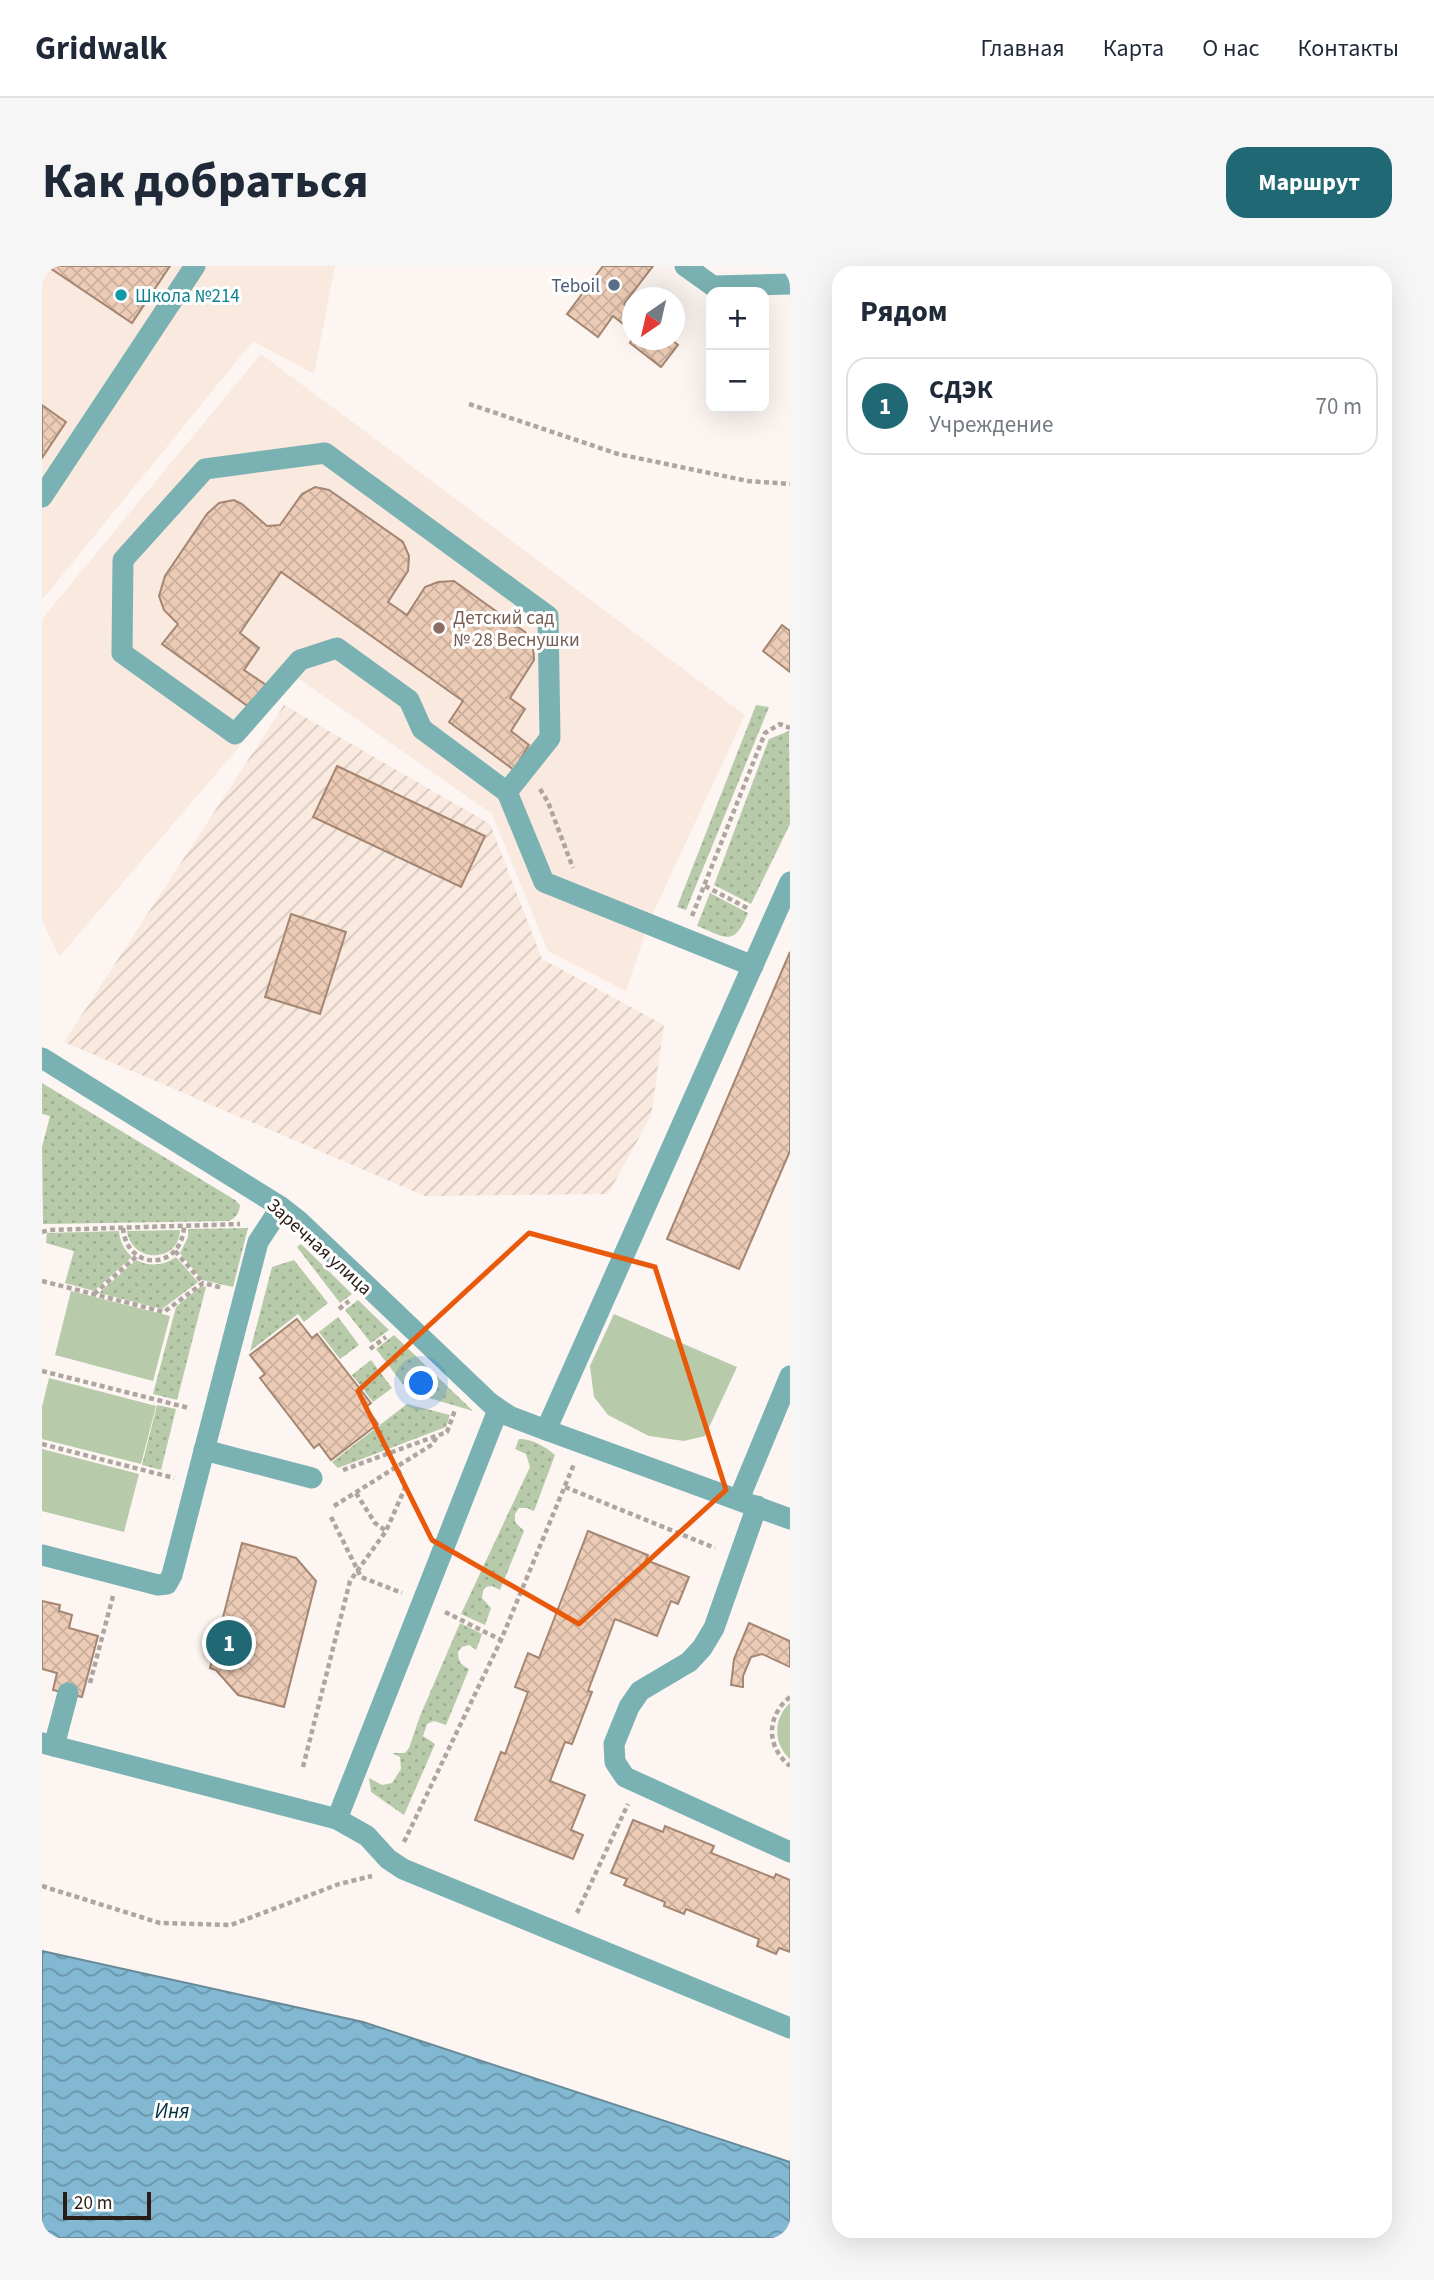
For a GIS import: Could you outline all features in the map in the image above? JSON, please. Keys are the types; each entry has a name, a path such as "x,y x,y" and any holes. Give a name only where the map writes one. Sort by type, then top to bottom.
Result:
{"street":[{"path":"42,497 195,266"},
{"path":"685,266 713,286 790,284"},
{"path":"507,792 550,738 548,616 325,453 205,469 123,560 122,653 235,734 300,660 337,648 409,701 422,729 507,792 544,882 753,967"},
{"path":"546,1430 790,882"},
{"name":"Заречная улица","path":"42,1058 281,1207 498,1410 790,1519"},
{"path":"42,1555 158,1585 167,1584 172,1575 258,1242 281,1207"},
{"path":"790,1377 748,1502 739,1558 714,1628 702,1648 689,1662 640,1692 629,1707 614,1744 615,1762 625,1777 790,1852"},
{"path":"337,1819 498,1410"},
{"path":"204,1450 312,1478"},
{"path":"68,1693 48,1745 337,1819 367,1836 399,1866 790,2028"}],"path":[{"path":"469,404 618,454 748,481 790,484"},
{"path":"676,935 693,915 765,733 780,724 790,728"},
{"path":"528,767 548,802 575,872"},
{"path":"705,886 750,909"},
{"path":"684,914 693,915"},
{"path":"42,1232 240,1224 247,1218"},
{"path":"123,1228 128,1248 137,1256 156,1261 166,1259 180,1245 184,1226"},
{"path":"175,1251 203,1283 244,1294"},
{"path":"94,1294 137,1256"},
{"path":"42,1281 164,1312 203,1283"},
{"path":"42,1371 214,1414"},
{"path":"343,1470 447,1432 455,1410"},
{"path":"334,1506 433,1444 437,1435"},
{"path":"42,1444 195,1484"},
{"path":"42,1886 160,1923 231,1925 339,1884 399,1866 501,1640 575,1463"},
{"path":"303,1767 350,1581 387,1531 405,1488 397,1467"},
{"path":"565,1486 739,1558"},
{"path":"356,1493 375,1523 387,1531"},
{"path":"89,1687 118,1574"},
{"path":"790,1697 778,1708 771,1734 782,1759 790,1766"},
{"path":"567,1936 637,1783"}],"highlighted area":[{"path":"529,1233 655,1267 726,1490 579,1624 432,1540 358,1391"}],"shaded area":[{"path":"42,266 335,266 314,374 253,341 42,600"},
{"path":"261,354 745,715 648,924 626,991 548,951 492,814 298,678 59,957 42,919 42,619"},
{"path":"284,705 490,824 542,959 664,1025 651,1116 608,1194 425,1196 64,1042"}],"green space":[{"path":"756,705 769,707 686,910 677,907"},
{"path":"789,731 790,824 751,904 714,885 769,739"},
{"path":"710,893 748,913 734,935 723,936 697,926"},
{"path":"42,1083 235,1200 240,1205 237,1214 229,1221 43,1224 42,1147 50,1116 42,1114"},
{"path":"248,1228 233,1287 202,1280 180,1253 188,1237 188,1229"},
{"path":"180,1230 178,1241 172,1249 155,1255 137,1249 127,1231"},
{"path":"119,1231 123,1246 132,1257 94,1291 65,1283 74,1251 46,1243 47,1233"},
{"path":"301,1244 352,1294 340,1303 297,1247"},
{"path":"176,1257 198,1282 162,1309 99,1293 136,1260 156,1264"},
{"path":"294,1260 328,1303 304,1322 298,1314 250,1351 272,1267"},
{"path":"201,1286 206,1287 177,1400 153,1394 176,1307"},
{"path":"71,1291 170,1316 153,1381 55,1355"},
{"path":"358,1300 389,1330 371,1343 345,1310"},
{"path":"614,1314 737,1367 705,1436 684,1441 649,1436 608,1415 594,1397 590,1366"},
{"path":"338,1317 359,1345 340,1359 319,1332"},
{"path":"394,1335 473,1411 409,1392 376,1349"},
{"path":"371,1360 392,1388 373,1402 352,1375"},
{"path":"49,1378 156,1406 141,1464 42,1439 42,1407"},
{"path":"407,1404 450,1415 446,1427 338,1468 332,1462"},
{"path":"157,1405 176,1409 161,1470 142,1465"},
{"path":"519,1439 538,1444 555,1455 534,1511 519,1508 515,1514 515,1522 524,1531 500,1590 492,1586 483,1591 482,1598 491,1608 485,1625 461,1614 530,1467 526,1454 515,1449"},
{"path":"42,1449 139,1474 124,1532 42,1511"},
{"path":"460,1623 482,1634 476,1650 469,1645 458,1652 460,1662 469,1669 446,1725 434,1721 427,1724 423,1736 435,1744 404,1815 371,1792 369,1778 382,1785 392,1783 401,1769 400,1757 392,1753 405,1753 409,1748"},
{"path":"790,1703 790,1759 780,1746 777,1731 780,1716"}],"water":[{"name":"Иня","path":"42,1951 363,2022 790,2162 790,2238 42,2238"}],"building":[{"name":"Школа №214","path":"47,266 170,266 132,323"},
{"name":"Teboil","path":"603,266 653,266 637,287 622,287 622,323 613,316 598,337 567,314"},
{"path":"639,350 674,350 661,367"},
{"path":"42,405 66,422 42,458"},
{"name":"Детский сад № 28 Веснушки","path":"315,487 329,490 403,542 409,556 408,571 388,602 407,615 425,587 438,582 454,581 525,632 533,644 534,660 510,698 525,709 511,731 529,745 514,770 449,722 463,701 281,572 240,633 259,648 244,670 266,685 249,707 162,644 178,624 164,610 159,596 165,576 207,514 219,503 234,500 267,526 280,525 302,494"},
{"path":"782,625 790,631 790,672 763,651"},
{"path":"337,766 485,836 461,887 313,817"},
{"path":"291,914 346,932 320,1014 265,997"},
{"path":"790,952 790,1151 739,1269 667,1239"},
{"path":"297,1319 312,1338 317,1334 371,1403 366,1407 378,1424 331,1460 319,1444 314,1448 260,1378 265,1374 250,1355"},
{"path":"588,1531 648,1555 646,1560 689,1577 678,1604 671,1601 657,1636 615,1619 588,1691 592,1692 572,1744 565,1742 550,1781 585,1795 571,1830 583,1835 573,1859 475,1820 501,1752 505,1754 528,1692 515,1687 528,1653 539,1658"},
{"path":"242,1543 296,1558 316,1581 284,1707 238,1695 216,1670 210,1668"},
{"path":"42,1601 60,1605 59,1611 72,1615 69,1628 98,1636 82,1697 53,1690 57,1673 42,1669"},
{"path":"749,1623 790,1641 790,1667 762,1654 751,1657 743,1676 743,1687 731,1685 734,1659"},
{"path":"633,1820 663,1832 665,1826 714,1846 711,1853 774,1878 776,1874 790,1880 790,1952 779,1948 776,1954 757,1946 759,1939 686,1909 684,1914 664,1906 665,1902 624,1885 627,1879 611,1873"}],"place":[{"name":"Teboil","path":"614,285"},
{"name":"Школа №214","path":"121,295"},
{"name":"Детский сад № 28 Веснушки","path":"439,628"},
{"name":"СДЭК","path":"229,1643"}]}
